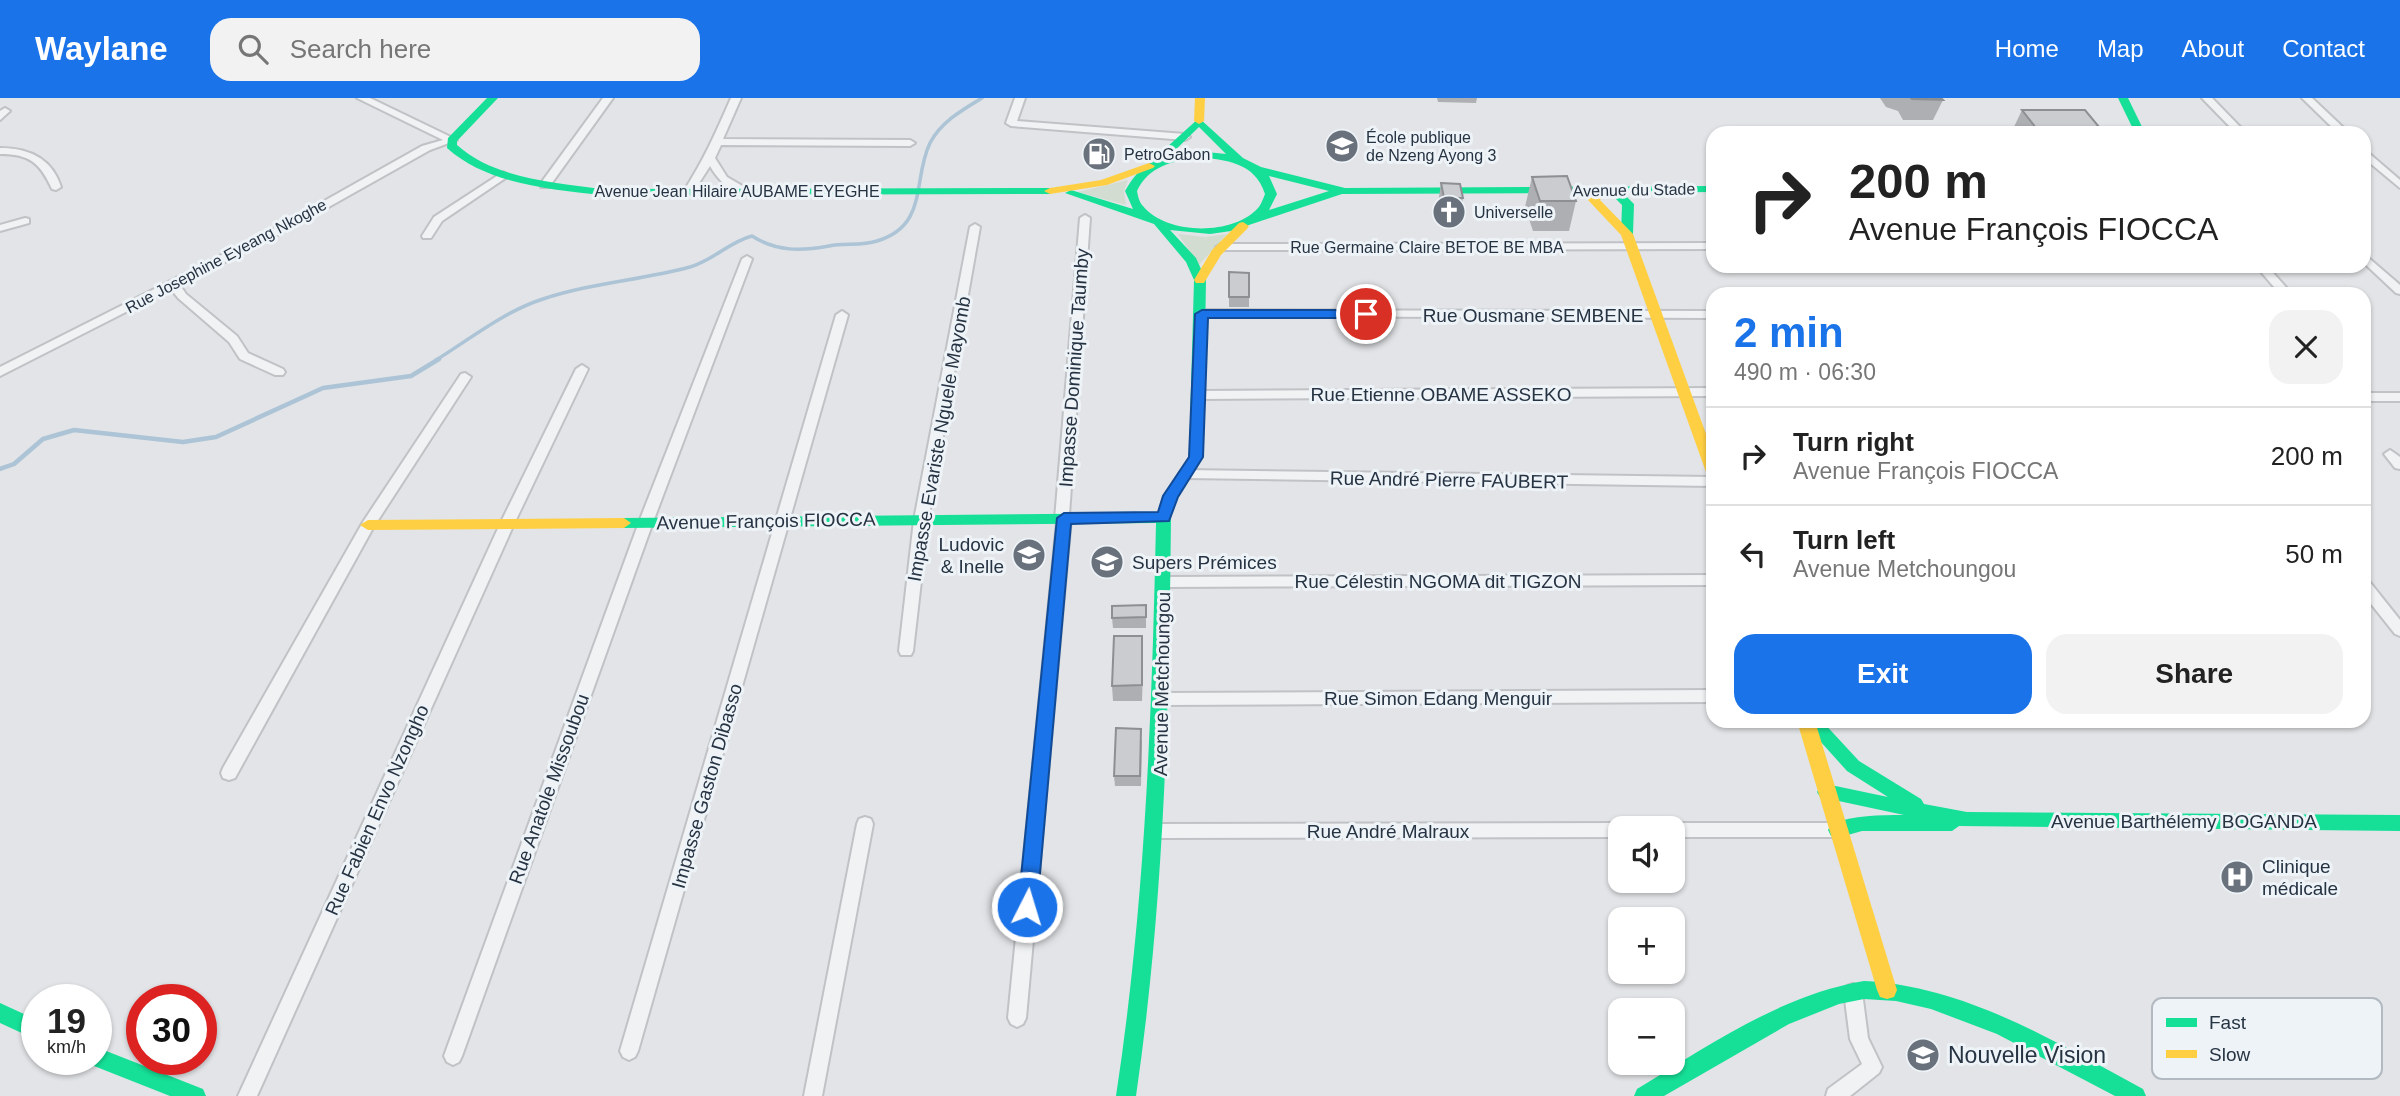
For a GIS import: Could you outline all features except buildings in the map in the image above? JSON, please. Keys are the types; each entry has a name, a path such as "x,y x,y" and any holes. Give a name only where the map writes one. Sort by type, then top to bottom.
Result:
{"main road":[{"path":"452,140 493,98"},
{"path":"1200,98 1199,121 1131,186 1130,197 1135,208 1186,253 1200,280"},
{"path":"2123,98 2137,126"},
{"path":"1199,121 1239,160 1258,170 1345,191"},
{"name":"Avenue Jean Hilaire AUBAME EYEGHE","path":"452,140 451,146 464,158 503,175 545,185 608,192 1056,191"},
{"path":"1056,191 1103,183 1152,164 1197,154 1239,160"},
{"path":"1200,280 1221,247 1267,206 1271,194 1268,181 1258,170"},
{"name":"Avenue du Stade","path":"1345,191 1706,189"},
{"path":"1630,217 1642,200 1659,190"},
{"path":"1056,191 1116,205 1152,221 1203,232 1345,191"},
{"path":"1549,191 1605,213"},
{"path":"1630,240 1594,201 1607,191 1629,201 1630,240 1706,454"},
{"name":"Avenue Metchoungou","path":"1126,1096 1146,984 1162,699 1164,517 1170,496 1196,457 1202,314 1200,280"},
{"name":"Avenue François FIOCCA","path":"368,525 1164,517"},
{"path":"1811,728 1837,830 1887,990"},
{"path":"1816,728 1859,771 1928,811"},
{"path":"1828,798 1928,811 1967,820"},
{"path":"1828,798 1845,813 1884,823"},
{"path":"1837,830 1848,824 1943,825 1967,820"},
{"name":"Avenue Barthélemy BOGANDA","path":"1967,820 2400,822"},
{"path":"1644,1096 1787,1017 1853,992 1887,990 1978,1018 2136,1096"},
{"path":"0,1013 21,1023"},
{"path":"112,1064 168,1091 197,1096"}],"street":[{"path":"362,98 452,140"},
{"path":"545,185 608,98"},
{"path":"688,192 709,158 736,98"},
{"path":"1020,98 1011,123 1185,137"},
{"path":"2207,98 2234,126"},
{"path":"2307,98 2337,126"},
{"name":"Rue Josephine Eyeang Nkoghe","path":"0,372 174,285 426,148 452,140"},
{"path":"715,142 910,144"},
{"path":"0,150 17,151 40,161 56,187"},
{"path":"709,158 723,179 747,192"},
{"path":"2371,158 2400,185"},
{"path":"427,236 438,219 503,175"},
{"name":"Impasse Dominique Taumby","path":"1017,1018 1063,518 1085,218"},
{"path":"0,228 25,221"},
{"name":"Impasse Evariste Nguele Mayomb","path":"906,651 921,520 975,227"},
{"name":"Rue Germaine Claire BETOE BE MBA","path":"1221,247 1630,240 1706,246"},
{"name":"Rue Anatole Missoubou","path":"453,1056 646,522 747,259"},
{"path":"2371,264 2400,292"},
{"path":"2267,273 2280,287"},
{"path":"174,285 182,296 233,339 244,356 279,372"},
{"name":"Rue Ousmane SEMBENE","path":"1202,314 1706,316"},
{"name":"Impasse Gaston Dibasso","path":"629,1051 842,315"},
{"name":"Rue Fabien Envo Nzongho","path":"247,1096 507,524 582,369"},
{"path":"229,773 368,525 465,377"},
{"name":"Rue Etienne OBAME ASSEKO","path":"1199,395 1706,392"},
{"path":"2371,397 2400,397"},
{"path":"2390,454 2400,465"},
{"name":"Rue André Pierre FAUBERT","path":"1185,474 1706,482"},
{"name":"Rue Célestin NGOMA dit TIGZON","path":"1164,582 1706,580"},
{"path":"2371,594 2400,630"},
{"name":"Rue Simon Edang Menguir","path":"1162,699 1706,696"},
{"path":"813,1096 865,824"},
{"name":"Rue André Malraux","path":"1156,831 1608,830"},
{"path":"1685,830 1837,830"},
{"path":"1835,1096 1873,1067 1859,1039 1853,992"}],"shaded area":[{"path":"1128,180 1124,191 1126,205 1078,192"},
{"path":"1178,234 1205,237 1227,234 1199,265"}],"waterway":[{"path":"436,360 501,318 529,304 579,289 690,267 752,236 780,248 799,249 871,243 893,234 905,224 912,213 930,143 953,117 982,98"},
{"path":"0,469 14,464 43,439 74,430 183,442 216,437 323,388 411,376 439,359"}],"traffic: fast":[{"path":"493,98 452,140 451,146 463,157 499,173 565,187 601,192 1050,191"},
{"path":"2123,98 2137,126"},
{"path":"1199,121 1239,160"},
{"path":"1160,159 1199,121"},
{"path":"1197,154 1232,158 1253,166 1267,182 1271,194 1263,209 1249,221 1231,228 1210,231 1167,226 1150,218 1137,207 1131,191 1142,173 1158,164 1197,154"},
{"path":"1258,170 1345,191 1706,189"},
{"path":"1614,191 1628,204 1627,234"},
{"path":"1256,218 1337,192"},
{"path":"1071,193 1142,216"},
{"path":"1126,1096 1145,952 1156,808 1164,518 1170,496 1196,457 1200,280 1192,261 1159,225"},
{"path":"624,523 1164,518"},
{"path":"1818,728 1853,766 1915,804"},
{"path":"1826,792 1967,820 2400,823"},
{"path":"1837,830 1862,823 1952,823"},
{"path":"1644,1096 1782,1017 1839,994 1864,990 1896,992 1931,999 1967,1012 2004,1027 2136,1096"},
{"path":"0,1013 21,1023"},
{"path":"112,1063 196,1096"}],"traffic: slow":[{"path":"1199,121 1200,98"},
{"path":"1050,191 1103,183 1149,166"},
{"path":"1601,191 1594,200 1627,234 1706,453"},
{"path":"1200,280 1216,253 1243,226"},
{"path":"368,525 624,523"},
{"path":"1808,728 1887,990"}],"place":[{"name":"École publique de Nzeng Ayong 3","path":"1342,146"},
{"name":"PetroGabon","path":"1099,154"},
{"name":"Universelle","path":"1449,212"},
{"name":"Ludovic & Inelle","path":"1029,555"},
{"name":"Supers Prémices","path":"1107,562"},
{"name":"Clinique médicale","path":"2237,877"},
{"name":"Nouvelle Vision","path":"1923,1055"}],"route":[{"path":"1027,907 1064,518 1164,517 1170,496 1196,457 1202,314 1366,314"}]}
